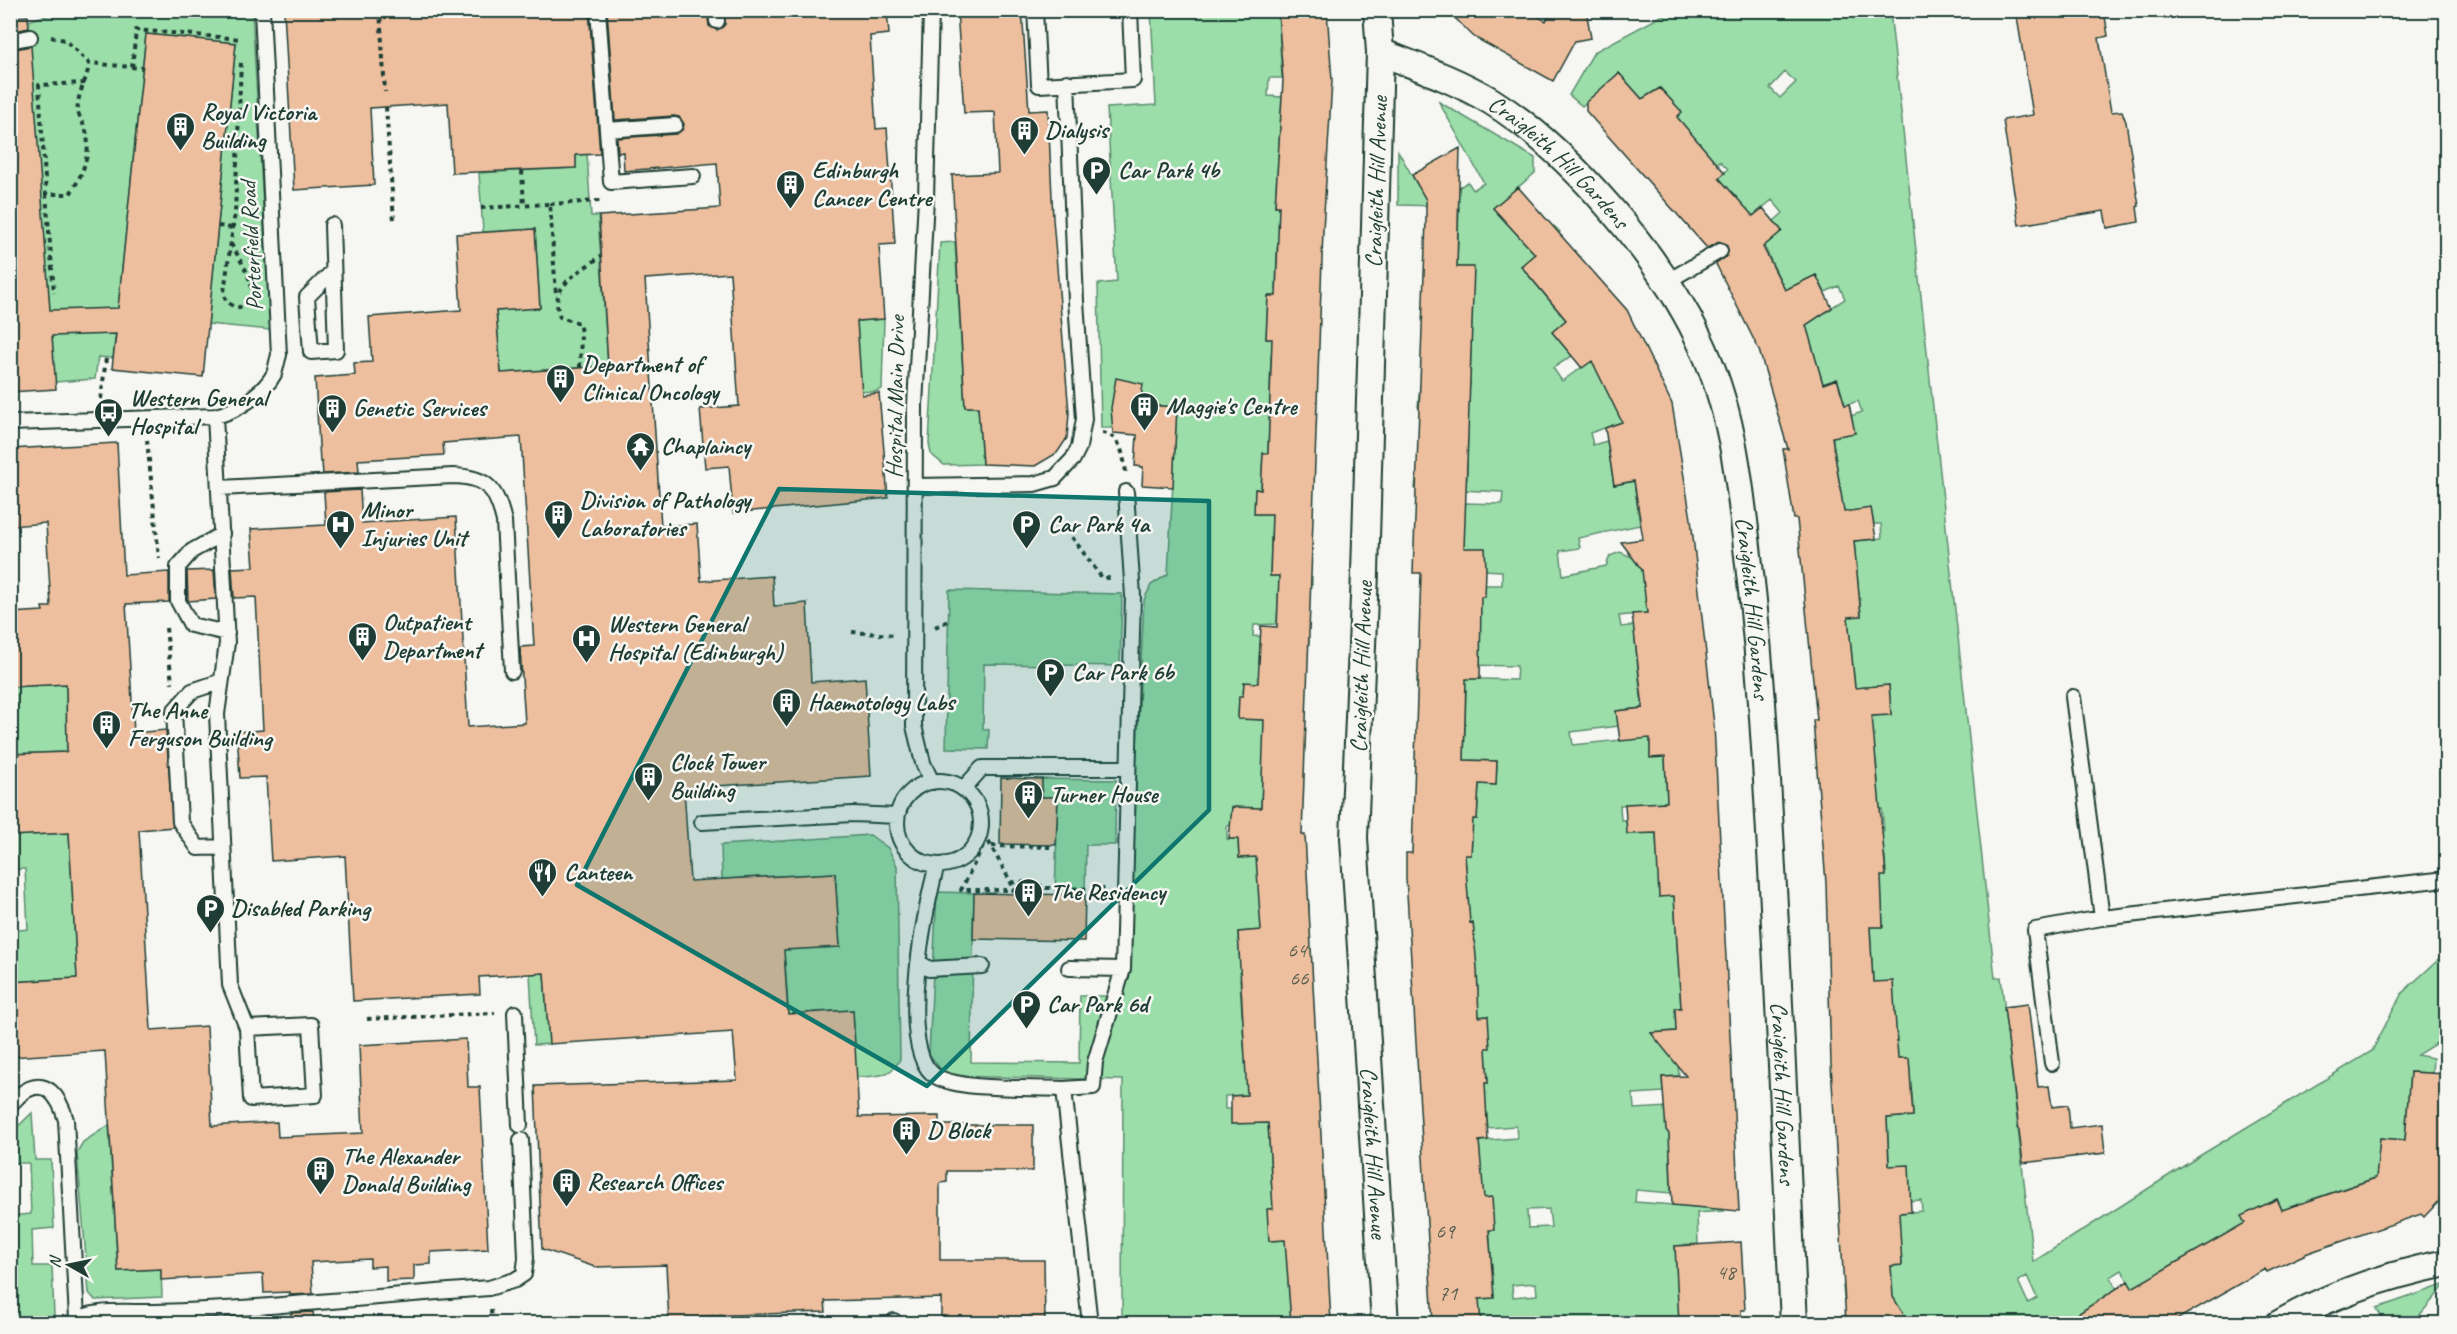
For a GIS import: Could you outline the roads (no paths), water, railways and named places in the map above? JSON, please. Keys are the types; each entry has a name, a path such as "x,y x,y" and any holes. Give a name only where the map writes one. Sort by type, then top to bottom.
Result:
{"street":[{"name":"Craigleith Hill Avenue","path":"1377,10 1380,52 1365,573 1354,838 1385,1323"},
{"name":"Craigleith Hill Gardens","path":"1380,52 1460,84 1491,101 1527,126 1549,145 1604,202 1666,282 1688,317 1709,361 1725,408 1737,458 1761,690 1775,910 1794,1323"},
{"path":"2279,1323 2376,1281 2446,1263"}],"lane":[{"name":"Porterfield Road","path":"215,416 223,415 251,398 274,374 279,355 262,10"},
{"path":"598,10 611,182 693,176"},
{"name":"Hospital Main Drive","path":"931,10 926,198 915,405 914,726 923,763 932,782"},
{"path":"1035,10 1039,85 1133,80 1130,10"},
{"path":"10,41 30,37"},
{"path":"915,486 1034,484 1055,478 1072,459 1083,430 1067,82"},
{"path":"607,130 675,125"},
{"path":"332,225 336,350 310,352 308,297 333,271"},
{"path":"1666,282 1720,251"},
{"path":"10,423 215,416 227,633 219,682 217,714 230,985 247,1028 250,1099 315,1095 311,1025 247,1028"},
{"path":"220,488 453,476 480,480 490,487 499,501 504,521 512,670"},
{"path":"937,865 928,895 919,962 915,1031 924,1064 934,1075 952,1083 1064,1089 1093,1087 1095,1062 1122,969 1133,596 1126,492"},
{"path":"222,534 192,551 178,567 178,602 190,625 227,633"},
{"path":"219,682 192,691 174,711 180,822 198,848 223,847"},
{"path":"2073,697 2102,918"},
{"path":"963,789 982,768 1128,768"},
{"path":"932,782 954,784 963,789 976,806 983,832 966,854 957,860 937,865 923,862 907,849 897,830 897,816 909,793 932,782"},
{"path":"702,822 853,814 897,816"},
{"path":"2052,1064 2035,930 2102,918 2446,879"},
{"path":"919,962 929,969 982,966"},
{"path":"1069,968 1122,969"},
{"path":"515,1012 520,1125"},
{"path":"10,1104 21,1094 35,1088 49,1090 57,1096 66,1120 74,1321 477,1289 504,1284 524,1274 526,1258 521,1140"},
{"path":"1064,1089 1090,1323"}],"place":[{"name":"Royal Victoria Building","path":"180,152"},
{"name":"Dialysis","path":"1024,156"},
{"name":"Car Park 4b","path":"1097,196"},
{"name":"Edinburgh Cancer Centre","path":"791,210"},
{"name":"Department of Clinical Oncology","path":"561,404"},
{"name":"Maggie's Centre","path":"1145,432"},
{"name":"Genetic Services","path":"332,434"},
{"name":"Western General Hospital","path":"109,438"},
{"name":"Chaplaincy","path":"640,472"},
{"name":"Division of Pathology Laboratories","path":"559,540"},
{"name":"Minor Injuries Unit","path":"340,550"},
{"name":"Car Park 4a","path":"1027,550"},
{"name":"Outpatient Department","path":"362,662"},
{"name":"Western General Hospital (Edinburgh)","path":"587,664"},
{"name":"Car Park 6b","path":"1051,698"},
{"name":"Haemotology Labs","path":"787,728"},
{"name":"The Anne Ferguson Building","path":"107,750"},
{"name":"Clock Tower Building","path":"649,802"},
{"name":"Turner House","path":"1029,820"},
{"name":"Canteen","path":"543,898"},
{"name":"The Residency","path":"1029,918"},
{"name":"Disabled Parking","path":"210,934"},
{"name":"Car Park 6d","path":"1026,1030"},
{"name":"D Block","path":"906,1156"},
{"name":"The Alexander Donald Building","path":"321,1196"},
{"name":"Research Offices","path":"566,1208"}]}
